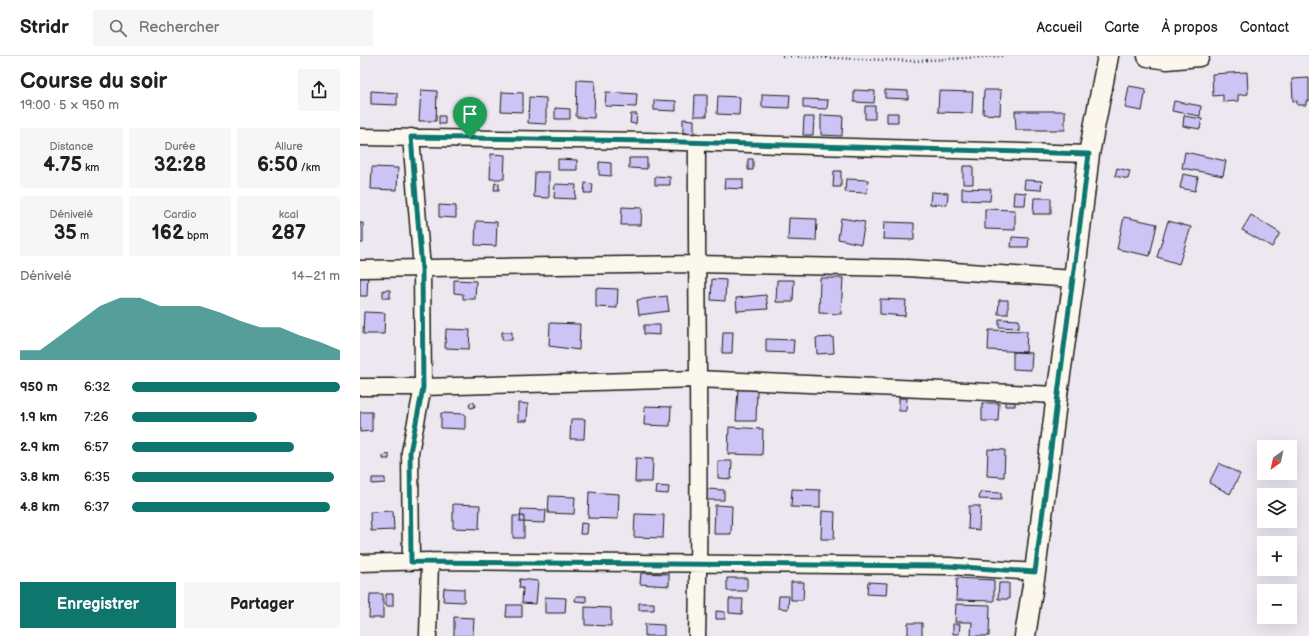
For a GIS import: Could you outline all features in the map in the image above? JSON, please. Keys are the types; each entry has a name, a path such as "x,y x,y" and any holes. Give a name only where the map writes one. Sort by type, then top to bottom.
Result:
{"street":[{"path":"1025,636 1035,572 1089,154 1108,56"},
{"path":"1148,56 1167,59 1199,56"},
{"path":"360,136 697,142 1089,154"},
{"path":"411,137 422,269 423,388 410,452 411,562"},
{"path":"697,142 696,264 699,565 697,636"},
{"path":"360,269 696,264 907,268 1074,278"},
{"path":"360,386 423,388 697,379 1057,396"},
{"path":"360,563 430,561 699,565 949,566 1035,572"},
{"path":"428,636 430,561"}],"path":[{"path":"782,56 912,62 1003,56"}],"building":[{"path":"1247,72 1248,94 1238,95 1238,101 1223,102 1223,95 1213,96 1212,74"},
{"path":"1309,78 1309,101 1306,101 1306,105 1297,105 1297,101 1293,101 1292,79"},
{"path":"577,80 595,81 594,118 576,117"},
{"path":"1129,86 1146,89 1142,111 1125,108"},
{"path":"421,90 437,91 436,121 419,121"},
{"path":"854,90 875,91 874,103 854,102"},
{"path":"885,90 908,91 908,99 885,98"},
{"path":"984,90 1001,90 1000,115 983,114"},
{"path":"371,91 397,93 397,105 371,104"},
{"path":"939,91 973,92 972,113 938,112"},
{"path":"502,92 523,93 523,112 501,111"},
{"path":"606,92 637,94 636,107 605,106"},
{"path":"762,94 790,95 789,108 762,107"},
{"path":"695,95 707,95 707,116 694,116"},
{"path":"718,96 740,97 739,115 717,114"},
{"path":"529,97 546,98 546,124 528,123"},
{"path":"803,99 828,100 827,109 803,108"},
{"path":"654,100 676,101 676,111 654,110"},
{"path":"1174,101 1201,106 1200,116 1172,111"},
{"path":"865,106 875,106 875,119 865,119"},
{"path":"555,108 570,109 570,119 555,119"},
{"path":"1015,111 1065,111 1065,130 1016,130"},
{"path":"887,113 898,113 898,122 887,122"},
{"path":"631,114 637,114 636,124 630,123"},
{"path":"821,115 843,116 842,136 821,135"},
{"path":"439,116 445,116 445,124 439,124"},
{"path":"1184,116 1202,119 1200,129 1183,126"},
{"path":"804,117 814,117 813,135 803,135"},
{"path":"683,119 694,120 694,134 683,133"},
{"path":"1185,152 1226,161 1223,176 1182,168"},
{"path":"491,154 505,155 504,179 490,179"},
{"path":"629,158 647,158 647,169 629,168"},
{"path":"558,159 577,160 577,170 558,170"},
{"path":"748,159 753,159 753,170 748,170"},
{"path":"599,162 611,163 611,176 599,175"},
{"path":"963,166 973,166 973,184 963,184"},
{"path":"372,167 398,168 397,190 371,189"},
{"path":"1117,168 1130,171 1128,179 1115,176"},
{"path":"834,171 841,171 841,187 833,187"},
{"path":"535,172 549,172 549,198 534,197"},
{"path":"1183,174 1198,177 1195,191 1180,188"},
{"path":"655,176 670,177 670,185 655,185"},
{"path":"725,179 743,179 743,189 724,188"},
{"path":"846,179 868,180 867,193 845,192"},
{"path":"1025,180 1042,181 1041,190 1024,189"},
{"path":"495,183 499,184 499,190 494,190"},
{"path":"585,183 593,184 592,193 584,193"},
{"path":"555,184 576,185 575,199 554,198"},
{"path":"962,188 991,189 990,201 962,200"},
{"path":"931,192 948,193 947,205 930,204"},
{"path":"1014,192 1026,193 1025,205 1013,205"},
{"path":"1034,198 1051,198 1051,214 1033,214"},
{"path":"439,205 456,206 456,218 439,217"},
{"path":"622,207 642,208 641,225 621,225"},
{"path":"985,209 1015,210 1015,230 985,229"},
{"path":"1251,215 1280,233 1272,247 1242,230"},
{"path":"1124,217 1157,224 1150,256 1117,249"},
{"path":"789,218 817,219 816,241 788,240"},
{"path":"841,218 865,222 861,244 838,239"},
{"path":"476,221 497,222 496,246 475,245"},
{"path":"1168,221 1191,227 1179,264 1157,257"},
{"path":"884,222 914,223 914,240 883,239"},
{"path":"360,223 363,223 363,243 360,243"},
{"path":"1012,237 1029,238 1028,247 1011,247"},
{"path":"360,275 368,275 367,296 360,296"},
{"path":"820,278 843,278 841,314 819,313"},
{"path":"712,279 726,280 725,301 711,300"},
{"path":"454,280 476,281 475,299 463,299 463,294 454,293"},
{"path":"777,280 794,280 793,302 776,302"},
{"path":"596,288 618,289 617,308 596,307"},
{"path":"383,290 390,290 390,298 383,298"},
{"path":"766,295 768,309 737,311 736,298"},
{"path":"667,296 669,311 639,315 637,300"},
{"path":"880,299 906,300 905,316 880,314"},
{"path":"999,300 1008,300 1008,314 998,314"},
{"path":"364,312 385,313 384,334 363,334"},
{"path":"999,319 1019,320 1019,328 999,327"},
{"path":"550,323 580,324 579,350 549,346"},
{"path":"644,325 660,325 660,335 644,334"},
{"path":"446,329 470,330 469,349 445,348"},
{"path":"989,330 1027,331 1026,352 988,350"},
{"path":"502,332 512,332 512,340 502,340"},
{"path":"723,332 733,332 732,353 722,353"},
{"path":"833,337 834,353 817,354 816,338"},
{"path":"766,339 794,340 793,353 766,352"},
{"path":"1013,352 1032,353 1031,370 1013,369"},
{"path":"738,389 757,390 756,421 736,421"},
{"path":"899,398 907,398 906,411 899,411"},
{"path":"1005,399 1015,400 1015,406 1005,406"},
{"path":"472,402 475,405 472,408 469,405"},
{"path":"518,403 528,404 527,421 518,421"},
{"path":"982,403 999,403 998,421 982,421"},
{"path":"645,406 671,407 670,426 644,425"},
{"path":"360,412 372,412 372,431 360,432"},
{"path":"441,413 465,414 465,429 441,428"},
{"path":"571,419 585,419 584,439 570,439"},
{"path":"729,427 763,429 762,455 728,454"},
{"path":"988,449 1005,450 1004,477 987,476"},
{"path":"389,454 389,459 383,459 383,455"},
{"path":"636,458 653,459 652,482 635,482"},
{"path":"718,461 732,461 731,479 718,478"},
{"path":"1219,463 1240,474 1230,494 1209,483"},
{"path":"372,478 385,478 385,483 372,484"},
{"path":"657,486 669,487 668,494 656,493"},
{"path":"706,489 724,490 724,500 706,500"},
{"path":"792,489 820,490 820,508 791,507"},
{"path":"589,492 619,494 618,519 588,518"},
{"path":"980,492 1001,493 1001,500 979,499"},
{"path":"549,496 575,497 574,514 548,513"},
{"path":"453,504 480,505 479,529 453,528"},
{"path":"715,505 732,506 731,534 714,534"},
{"path":"969,506 980,506 979,530 968,529"},
{"path":"521,509 546,510 545,523 520,522"},
{"path":"393,511 394,530 371,531 370,512"},
{"path":"822,511 835,512 834,539 821,539"},
{"path":"635,514 664,515 663,538 634,537"},
{"path":"513,516 524,516 524,538 513,538"},
{"path":"581,523 588,524 587,534 580,534"},
{"path":"641,573 669,574 669,586 640,584"},
{"path":"727,578 747,578 747,591 727,591"},
{"path":"957,578 994,580 994,601 956,600"},
{"path":"520,579 538,581 536,604 522,603 523,588 519,588"},
{"path":"791,582 804,582 803,600 791,600"},
{"path":"868,582 887,583 886,595 867,594"},
{"path":"999,583 1009,583 1009,599 998,599"},
{"path":"444,588 464,589 464,602 443,601"},
{"path":"370,594 383,594 383,618 369,618"},
{"path":"386,594 393,594 393,606 386,606"},
{"path":"576,596 586,596 586,602 575,601"},
{"path":"779,596 789,596 788,609 778,608"},
{"path":"545,597 566,598 565,613 545,613"},
{"path":"729,599 743,599 742,614 729,613"},
{"path":"639,603 654,603 654,610 639,610"},
{"path":"956,604 990,605 989,636 971,636 972,622 955,622"},
{"path":"507,605 522,605 522,617 506,617"},
{"path":"585,607 611,608 611,626 585,625"},
{"path":"716,611 725,612 725,619 716,619"},
{"path":"454,617 474,618 473,636 454,636"},
{"path":"908,623 922,623 922,636 908,635"},
{"path":"645,624 664,625 664,636 645,636"},
{"path":"953,624 960,624 959,634 953,634"}],"route":[{"path":"411,137 470,138 647,141 1089,154 1035,572 949,566 411,562 410,452 423,388 422,269 411,137"}]}
